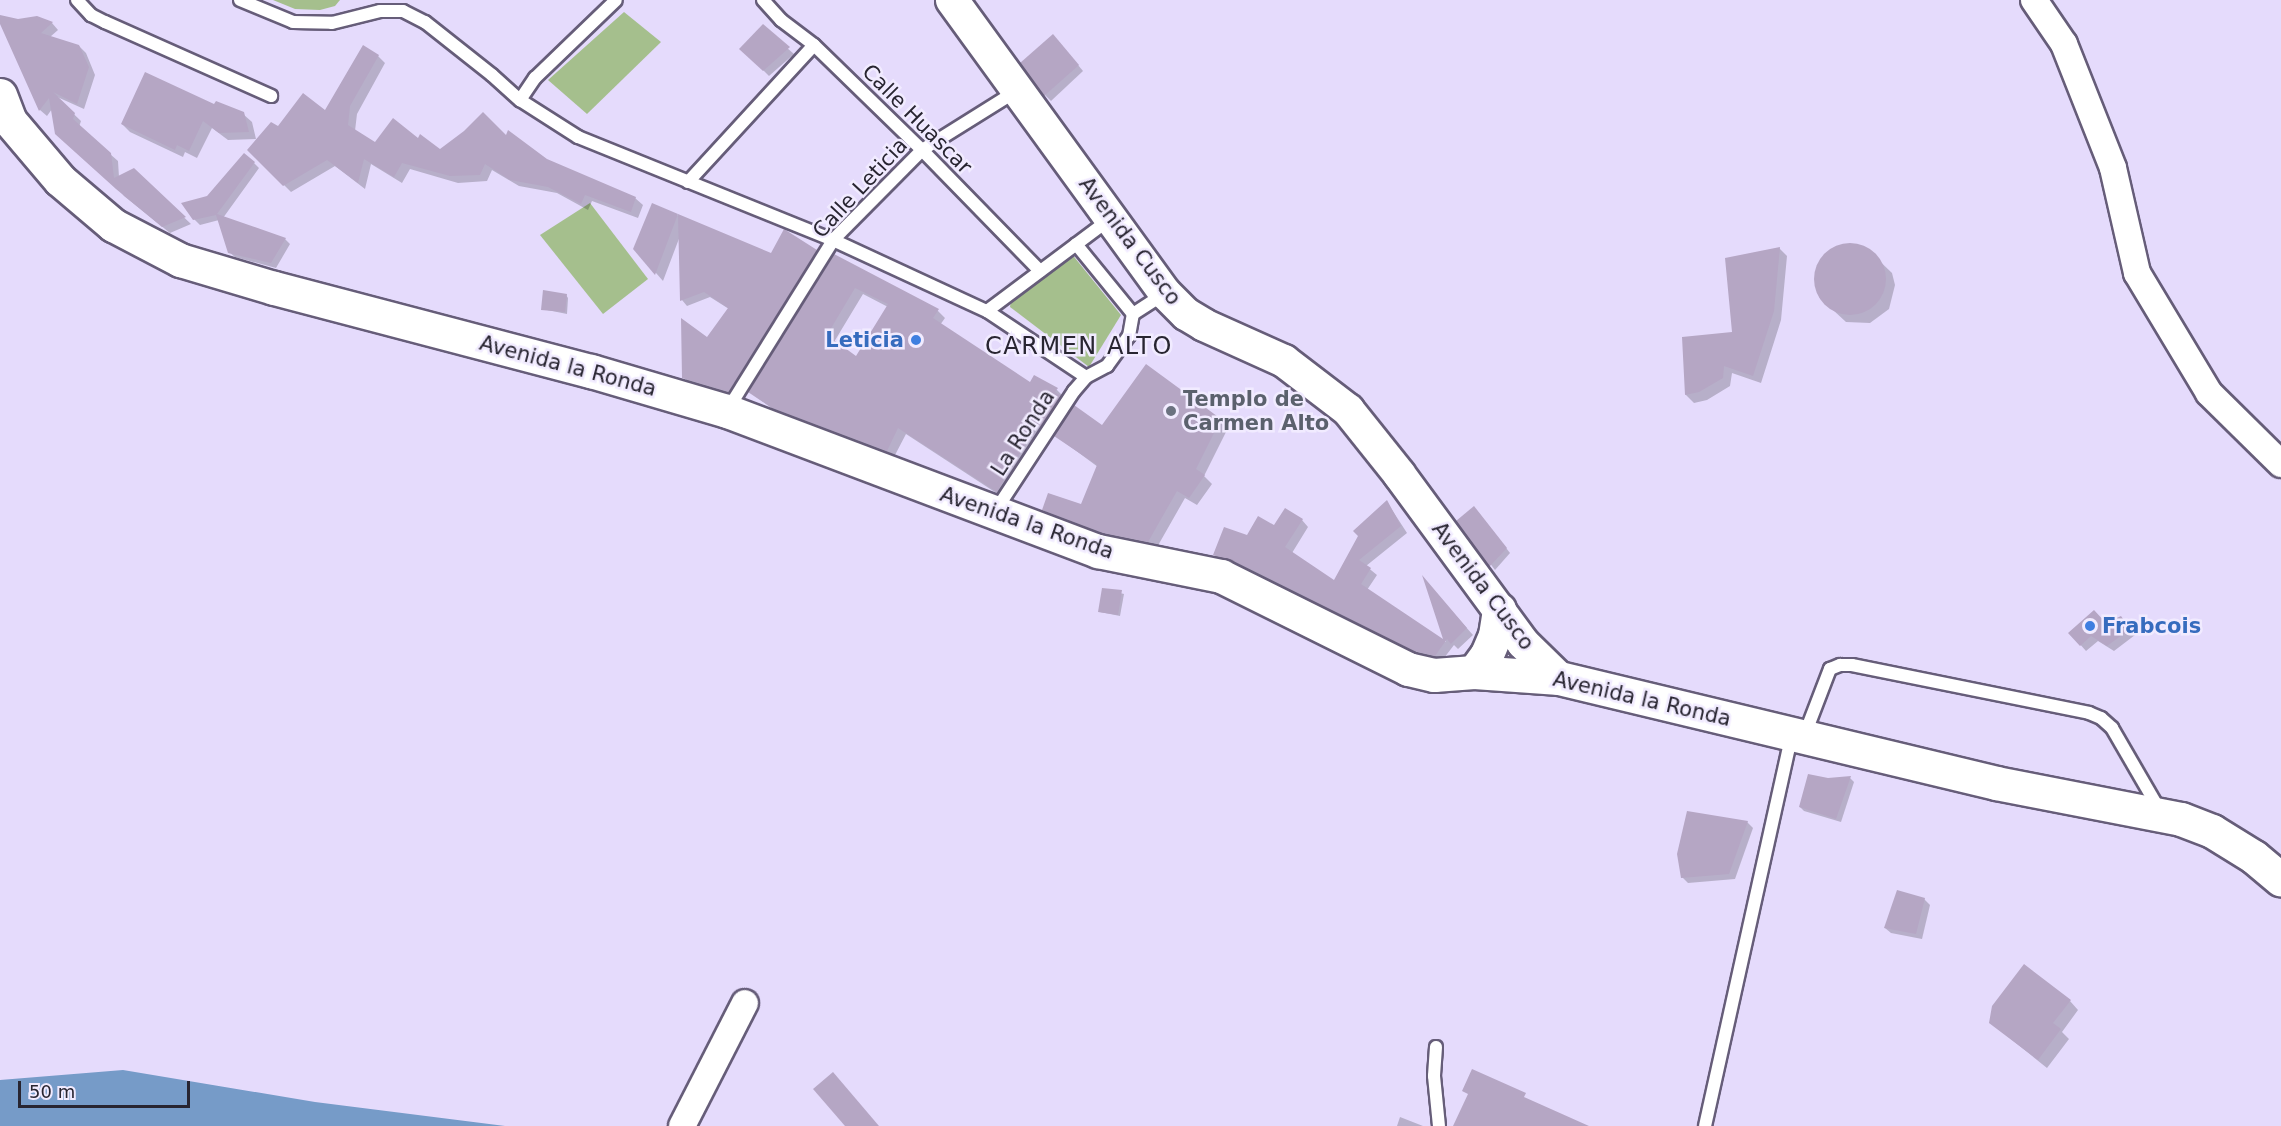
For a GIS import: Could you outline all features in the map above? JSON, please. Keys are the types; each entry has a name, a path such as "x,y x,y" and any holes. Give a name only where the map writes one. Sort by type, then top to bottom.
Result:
{"main road":[{"name":"Avenida la Ronda","path":"0,95 10,121 60,180 113,225 180,260 274,288 591,371 727,411 1098,551 1221,576 1408,669 1434,675 1474,672 1559,678 1996,783 2181,819 2212,831 2254,857 2281,880"},
{"path":"1474,672 1487,654 1495,635 1498,609"}],"street":[{"name":"Avenida Cusco","path":"952,0 1165,293 1186,314 1204,325 1284,361 1348,410 1399,474 1523,643 1559,678"},
{"path":"2034,0 2064,44 2113,168 2137,273 2209,393 2281,464"},
{"path":"682,1126 745,1003"}],"lane":[{"path":"77,0 91,15 105,22 271,96"},
{"path":"240,0 293,22 332,23 372,13 403,11 424,22 520,100 578,137 832,240 987,311 1086,377"},
{"path":"372,0 372,13"},
{"path":"520,100 535,78 616,0"},
{"name":"Calle Huascar","path":"763,0 781,20 814,45 922,150 1040,271"},
{"path":"688,182 814,45"},
{"name":"Calle Leticia","path":"727,411 832,240 922,150 1019,90"},
{"path":"987,311 1110,219"},
{"path":"1076,244 1133,314 1165,293"},
{"name":"La Ronda","path":"994,513 1074,391 1086,377 1107,366 1129,336 1133,314"},
{"path":"1705,1126 1798,735 1830,669 1840,665 1852,665 2089,713 2102,718 2112,728 2163,815"},
{"path":"1436,1047 1434,1087 1439,1126"}],"green space":[{"path":"273,0 340,0 335,6 320,10 295,9"},
{"path":"624,12 661,42 587,114 548,80"},
{"path":"590,203 648,279 603,314 540,235"},
{"path":"1071,253 1121,315 1089,367 1010,307 1011,300"}],"water":[{"path":"123,1070 315,1102 505,1126 0,1126 0,1080"}],"building":[{"path":"0,15 18,19 37,16 53,22 41,33 79,45 89,67 77,104 53,92 75,113 73,119 111,153 114,178 134,168 186,217 162,227 55,134 49,98 39,111 0,24"},
{"path":"763,24 790,47 763,71 739,49"},
{"path":"1053,34 1079,65 1044,96 1020,63"},
{"path":"363,45 379,55 350,106 348,125 375,142 393,118 418,138 420,134 440,149 464,131 483,112 506,135 508,130 547,159 636,197 631,212 585,195 581,204 548,187 510,180 485,164 480,175 450,176 402,163 394,177 364,159 358,183 327,160 283,186 247,150 271,122 278,126 303,93 325,110"},
{"path":"145,72 214,104 216,101 244,112 249,132 219,133 203,121 189,151 177,145 175,150 121,124"},
{"path":"244,153 255,162 217,214 286,238 271,263 228,253 216,215 193,220 181,203 207,196"},
{"path":"652,203 678,214 655,275 633,249"},
{"path":"678,214 771,253 784,229 817,250 729,392 682,378 681,318 707,337 728,308 704,292 680,301"},
{"path":"1857,243 1876,253 1884,265 1886,279 1884,293 1876,305 1864,313 1843,315 1824,305 1816,293 1814,272 1824,253 1836,245"},
{"path":"1780,247 1774,311 1753,376 1724,366 1723,378 1699,392 1685,395 1682,337 1732,332 1725,258"},
{"path":"834,254 939,309 933,318 1030,382 1034,375 1058,388 1055,392 1061,396 1041,427 1037,424 997,492 898,428 887,451 772,408 748,392","holes":["855,288 888,304 856,356 827,335"]},
{"path":"543,290 567,294 565,312 541,310"},
{"path":"1146,364 1221,419 1196,469 1205,475 1189,498 1177,491 1148,542 1103,533 1042,510 1048,493 1081,504 1097,465 1054,436 1074,405 1102,425"},
{"path":"1387,500 1401,526 1359,560 1371,568 1361,584 1443,639 1422,575 1467,628 1451,644 1447,639 1435,656 1414,651 1244,566 1213,555 1224,527 1247,535 1258,516 1274,525 1285,508 1303,519 1285,547 1334,580 1358,536 1353,531"},
{"path":"1474,506 1507,548 1489,567 1456,521"},
{"path":"1102,588 1122,590 1118,615 1098,612"},
{"path":"2094,610 2106,623 2121,616 2130,629 2107,646 2091,636 2080,646 2068,633"},
{"path":"1808,774 1828,778 1851,776 1836,819 1799,807"},
{"path":"1687,811 1748,821 1729,874 1681,878 1677,854"},
{"path":"1897,890 1925,898 1916,934 1884,928"},
{"path":"2024,964 2071,1000 2053,1023 2061,1029 2038,1060 1989,1023 1992,1006"},
{"path":"1472,1069 1526,1093 1524,1097 1589,1126 1453,1126 1468,1094 1462,1091"},
{"path":"833,1072 879,1126 845,1126 813,1089"}],"place":[{"name":"Leticia","path":"916,340"},
{"name":"Templo de Carmen Alto","path":"1171,411"},
{"name":"Frabcois","path":"2090,626"}],"district":[{"name":"CARMEN ALTO","path":"1079,347"}]}
